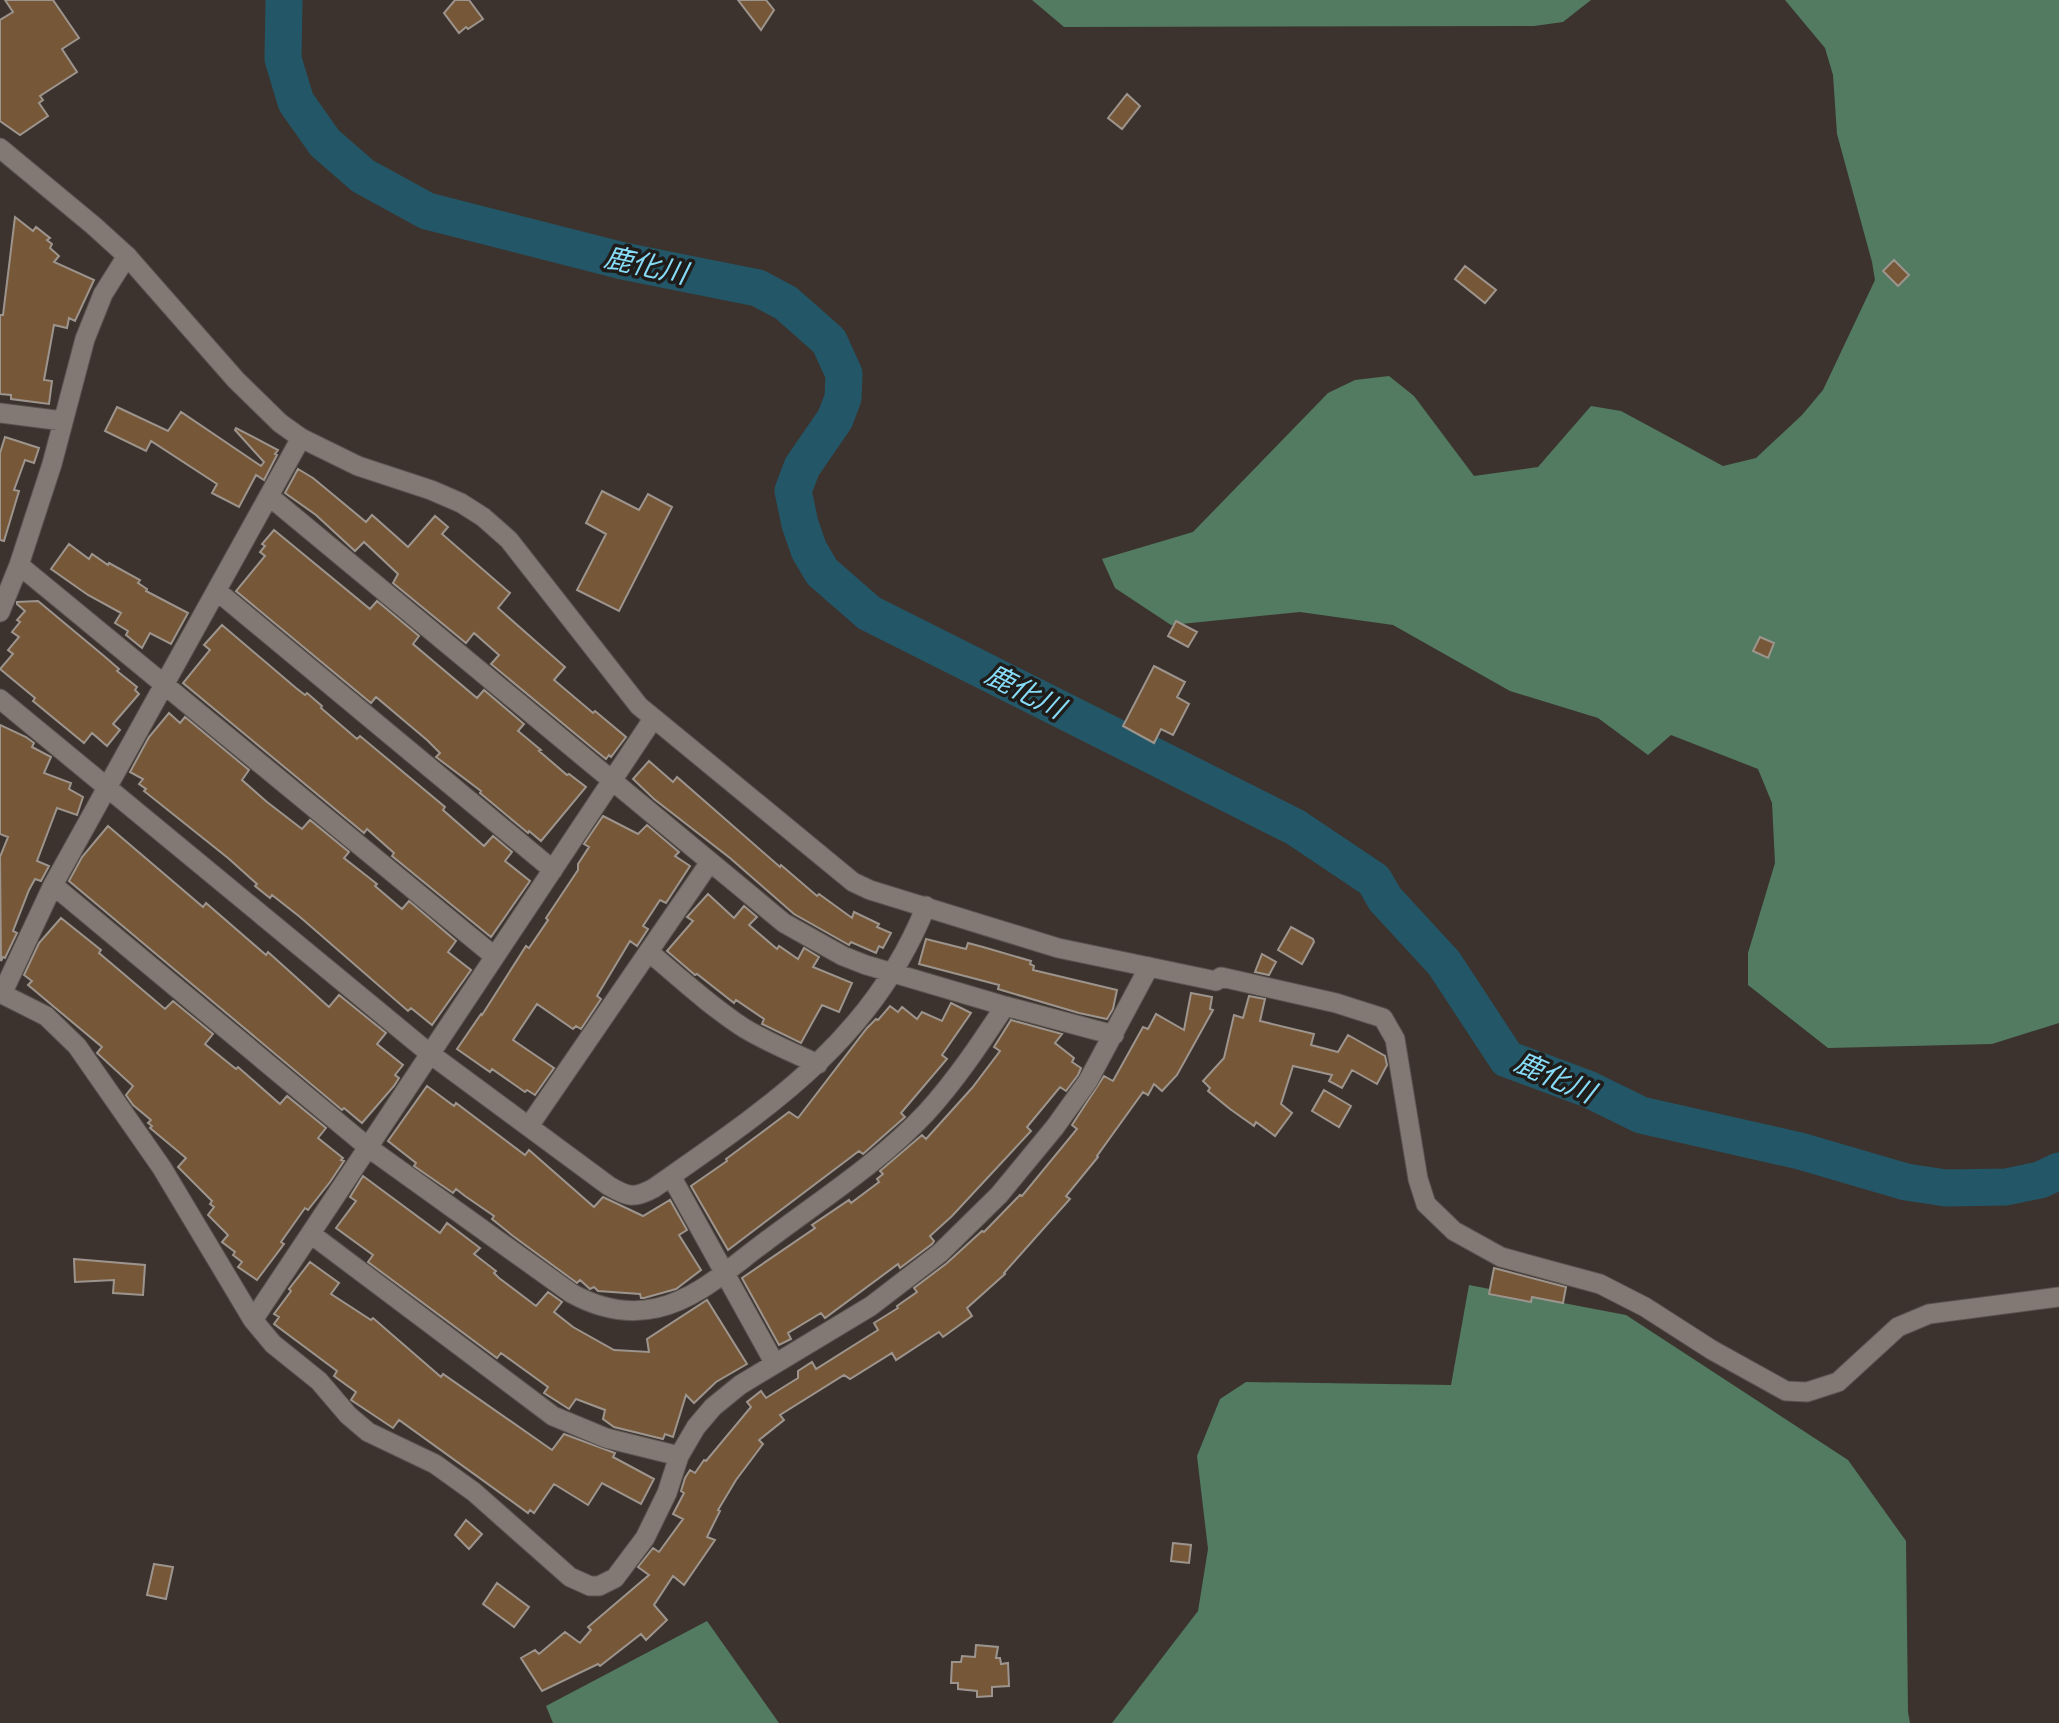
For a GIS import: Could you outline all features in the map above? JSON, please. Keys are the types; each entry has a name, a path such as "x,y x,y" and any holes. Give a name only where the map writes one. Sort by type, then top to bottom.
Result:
{"street":[{"path":"0,148 127,256 236,380 273,416 301,438 358,466 461,503 483,517 509,540 639,706 853,882 870,890 1058,948 1216,981 1221,977 1336,1003 1383,1018 1395,1039 1418,1179 1426,1204 1454,1231 1501,1256 1600,1284 1646,1307 1712,1350 1786,1391 1807,1392 1838,1382 1898,1327 1929,1314 2059,1297"},
{"path":"0,612 19,565 52,464 89,328 103,294 127,256"},
{"path":"0,413 63,421"},
{"path":"301,438 53,885 1,994 46,1016 77,1046 162,1168 253,1320 273,1343 319,1381 348,1415 368,1432 435,1464 474,1492 570,1577 590,1586 609,1583 629,1561 654,1524 674,1477 679,1456 696,1427 713,1407 740,1385 871,1306 922,1269 999,1195 1055,1127 1087,1081 1149,967"},
{"path":"269,496 774,916 801,934 843,956 894,974 1114,1035"},
{"path":"19,565 494,956"},
{"path":"217,591 553,870"},
{"path":"0,699 429,1053 619,1192 637,1197 671,1176 789,1089 818,1064 868,1009 894,974 926,906"},
{"path":"253,1320 653,719"},
{"path":"529,1126 709,862"},
{"path":"53,885 369,1147 571,1293 588,1302 626,1312 660,1308 700,1290 885,1151 925,1114 960,1073 1004,1006"},
{"path":"649,952 710,1004 743,1027 818,1064"},
{"path":"671,1176 775,1364"},
{"path":"311,1234 553,1416 606,1438 679,1456"}],"green space":[{"path":"1032,0 1591,0 1563,22 1534,26 1064,27"},
{"path":"1785,0 2059,0 2059,1023 1992,1044 1828,1048 1748,985 1748,953 1775,863 1772,803 1758,769 1671,735 1648,755 1598,718 1510,691 1393,625 1300,612 1171,625 1115,588 1102,559 1193,532 1328,393 1355,380 1389,376 1414,396 1474,476 1538,467 1591,406 1621,411 1723,466 1756,458 1802,415 1823,390 1875,280 1837,134 1833,75 1825,48"},
{"path":"1469,1285 1626,1315 1848,1460 1906,1541 1910,1723 1112,1723 1198,1611 1208,1549 1197,1456 1220,1399 1246,1382 1451,1385"},
{"path":"707,1621 779,1723 553,1723 546,1706"}],"building":[{"path":"5,0 53,0 79,38 62,49 77,72 40,96 43,100 39,103 48,116 20,135 0,121 0,20 13,12"},
{"path":"455,0 469,0 483,19 459,33 444,13"},
{"path":"738,0 766,0 774,10 761,30"},
{"path":"1127,94 1140,106 1122,129 1108,118"},
{"path":"15,217 33,231 36,227 50,238 47,240 52,244 50,248 59,256 54,262 94,280 75,321 69,318 67,328 54,325 44,380 52,381 49,404 11,399 11,395 0,394 0,315 3,315"},
{"path":"1894,260 1909,275 1898,286 1883,271"},
{"path":"1465,266 1496,290 1485,303 1455,279"},
{"path":"117,407 168,431 181,412 261,466 264,462 236,428 278,450 275,454 277,455 264,480 256,475 239,507 212,493 217,484 151,441 146,451 105,431"},
{"path":"5,437 39,448 34,463 25,460 14,490 19,491 4,541 0,540 0,453"},
{"path":"298,469 313,478 366,522 372,515 408,547 435,516 448,527 442,534 510,593 498,608 565,667 554,680 626,737 611,757 609,755 606,759 491,664 499,655 474,633 466,643 393,583 398,574 364,542 355,551 316,515 285,493"},
{"path":"602,491 639,510 648,494 672,507 619,611 577,590 606,534 586,523"},
{"path":"274,530 370,609 377,601 419,636 413,644 477,698 484,690 524,724 518,731 541,750 539,751 586,787 541,841 436,757 440,753 427,740 376,697 371,703 236,591 265,556 260,552 265,546 262,544"},
{"path":"69,544 89,559 92,554 140,580 138,583 147,589 146,591 188,613 171,644 150,633 142,648 126,635 128,631 115,623 121,613 88,595 51,569"},
{"path":"38,601 137,687 135,690 139,694 113,724 120,730 107,746 92,733 84,743 33,701 35,698 0,669 13,654 8,650 19,637 12,632 25,611 17,602"},
{"path":"1176,621 1197,632 1188,647 1168,636"},
{"path":"222,625 296,688 305,695 307,693 357,739 360,736 445,807 443,810 484,846 493,836 512,852 505,861 530,881 491,937 392,856 394,853 367,829 364,833 183,683 210,650 204,645"},
{"path":"1760,637 1774,643 1768,658 1753,651"},
{"path":"1154,666 1185,682 1177,697 1189,704 1173,735 1161,729 1154,743 1123,726"},
{"path":"169,713 180,723 185,717 249,770 242,780 267,802 302,829 310,820 349,852 344,858 377,884 375,886 402,909 409,901 456,941 448,952 471,970 432,1025 411,1008 408,1011 300,917 272,895 270,898 255,886 257,884 228,858 144,791 146,789 139,784 143,779 130,772 149,737"},
{"path":"0,725 26,737 34,743 32,747 51,757 44,773 71,783 69,789 83,797 77,815 57,808 37,861 49,866 41,881 35,879 29,890 13,931 17,933 1,961 0,857 8,837 0,834"},
{"path":"649,761 673,782 677,777 817,896 819,894 852,918 854,912 891,933 883,948 879,946 876,953 851,942 849,945 794,914 633,779"},
{"path":"603,816 638,834 647,825 679,852 675,856 690,866 666,903 660,900 643,926 648,929 637,946 630,941 597,996 601,999 581,1029 576,1026 573,1029 537,1004 513,1040 554,1068 535,1095 527,1090 525,1092 492,1069 490,1072 457,1049 526,946 529,948 548,920 546,918 578,870 578,864 589,847 584,844"},
{"path":"108,826 203,907 206,903 266,955 268,952 329,1007 339,995 386,1033 377,1044 403,1065 395,1075 399,1078 394,1086 362,1123 344,1108 342,1110 69,881 82,857"},
{"path":"708,894 734,918 744,906 757,917 749,925 777,949 779,946 798,959 804,948 819,957 813,967 852,983 839,1012 822,1005 801,1043 762,1024 764,1019 736,1000 734,1003 667,951 693,921 687,917"},
{"path":"61,918 101,950 99,953 165,1009 173,1001 213,1034 205,1044 236,1069 238,1067 280,1104 287,1096 326,1128 318,1138 343,1158 341,1160 344,1161 330,1182 308,1210 305,1208 281,1242 284,1244 257,1280 238,1267 242,1262 233,1255 235,1252 222,1242 228,1235 208,1215 214,1207 210,1204 212,1201 178,1167 186,1158 150,1128 152,1126 148,1123 151,1120 133,1105 126,1095 133,1086 97,1053 102,1047 28,985 32,981 24,975 39,943"},
{"path":"1291,927 1314,942 1302,964 1278,950"},
{"path":"926,939 966,949 968,943 983,947 1031,961 1033,970 1117,990 1113,1009 1107,1019 1079,1013 998,989 999,985 919,964"},
{"path":"1262,954 1276,962 1269,975 1255,972"},
{"path":"1191,993 1212,997 1210,1009 1213,1010 1177,1075 1162,1091 1154,1084 1148,1095 1143,1092 1098,1157 1066,1196 1070,1199 1005,1274 967,1308 972,1316 943,1337 939,1332 896,1360 892,1353 850,1379 844,1375 780,1415 784,1420 759,1440 763,1444 718,1510 720,1511 707,1537 715,1540 684,1585 673,1576 654,1605 667,1620 646,1640 641,1634 600,1666 598,1664 542,1691 521,1658 535,1650 539,1654 565,1632 580,1643 591,1630 588,1627 649,1575 638,1567 653,1548 659,1552 683,1519 673,1514 684,1493 681,1491 685,1478 690,1470 695,1473 751,1407 747,1402 761,1391 766,1398 798,1378 798,1371 812,1362 816,1369 878,1330 874,1323 917,1292 914,1288 984,1232 1020,1195 1022,1196 1077,1129 1072,1125 1104,1076 1113,1081 1143,1027 1148,1029 1156,1014 1184,1030"},
{"path":"1249,996 1265,999 1260,1021 1314,1034 1311,1045 1338,1052 1348,1035 1385,1056 1387,1065 1377,1084 1352,1070 1342,1088 1329,1081 1332,1075 1293,1066 1281,1104 1292,1113 1275,1136 1256,1122 1254,1126 1208,1091 1210,1088 1203,1081 1224,1058 1234,1015 1243,1018"},
{"path":"951,1003 971,1013 942,1055 947,1059 901,1113 905,1117 863,1154 859,1151 728,1250 691,1186 789,1112 798,1118 867,1028 890,1006 898,1012 902,1007 917,1019 922,1012 942,1021"},
{"path":"1011,1020 1062,1034 1055,1043 1074,1058 1072,1062 1081,1068 1078,1075 1066,1091 1060,1087 1027,1127 1031,1131 930,1236 934,1241 932,1244 900,1268 898,1264 825,1318 821,1313 788,1333 791,1339 779,1345 742,1278 815,1228 812,1225 849,1200 851,1203 879,1182 877,1179 883,1174 880,1171 922,1135 926,1139 972,1088 1000,1051 994,1047"},
{"path":"427,1086 454,1106 456,1103 525,1155 529,1150 594,1207 603,1197 643,1216 670,1200 687,1230 679,1235 701,1270 676,1289 644,1298 641,1298 640,1294 598,1291 594,1287 590,1289 580,1280 577,1283 513,1236 492,1219 494,1216 456,1189 453,1193 414,1166 416,1163 388,1141"},
{"path":"1324,1090 1351,1106 1339,1127 1312,1111"},
{"path":"363,1176 440,1233 447,1223 480,1248 474,1254 496,1271 494,1273 499,1278 536,1306 548,1292 562,1302 554,1312 573,1327 614,1350 649,1352 647,1339 707,1300 747,1364 716,1382 694,1403 686,1395 673,1437 665,1434 663,1439 614,1427 603,1419 605,1410 576,1399 569,1409 544,1393 548,1387 501,1353 497,1358 368,1262 373,1255 336,1228 356,1201 350,1197"},
{"path":"74,1259 145,1265 143,1295 113,1293 114,1280 75,1282"},
{"path":"310,1262 339,1283 331,1294 371,1320 373,1318 441,1377 443,1374 552,1450 564,1434 615,1453 613,1457 654,1479 641,1504 602,1483 588,1505 554,1484 534,1513 530,1510 528,1513 399,1420 393,1428 351,1400 356,1392 334,1376 337,1371 274,1324 279,1317 274,1314"},
{"path":"1494,1268 1566,1287 1563,1303 1532,1297 1531,1302 1489,1294"},
{"path":"466,1520 482,1534 469,1549 455,1535"},
{"path":"1173,1543 1191,1545 1189,1563 1171,1561"},
{"path":"154,1564 173,1567 166,1599 147,1595"},
{"path":"497,1583 529,1607 514,1627 483,1604"},
{"path":"976,1645 998,1647 996,1658 1000,1658 1001,1664 1008,1663 1009,1686 992,1687 992,1696 977,1697 977,1691 958,1689 958,1683 951,1683 952,1662 961,1662 962,1656 975,1657"}],"waterway":[{"name":"鹿化川","path":"284,0 283,59 296,102 325,143 363,176 427,211 623,261 758,288 786,303 829,341 844,374 843,398 835,419 802,467 793,491 809,550 822,572 869,613 1295,827 1374,880 1385,899 1444,963 1507,1059 1588,1089 1641,1115 1800,1151 1906,1182 1946,1188 2006,1187 2040,1180 2059,1171"}]}
